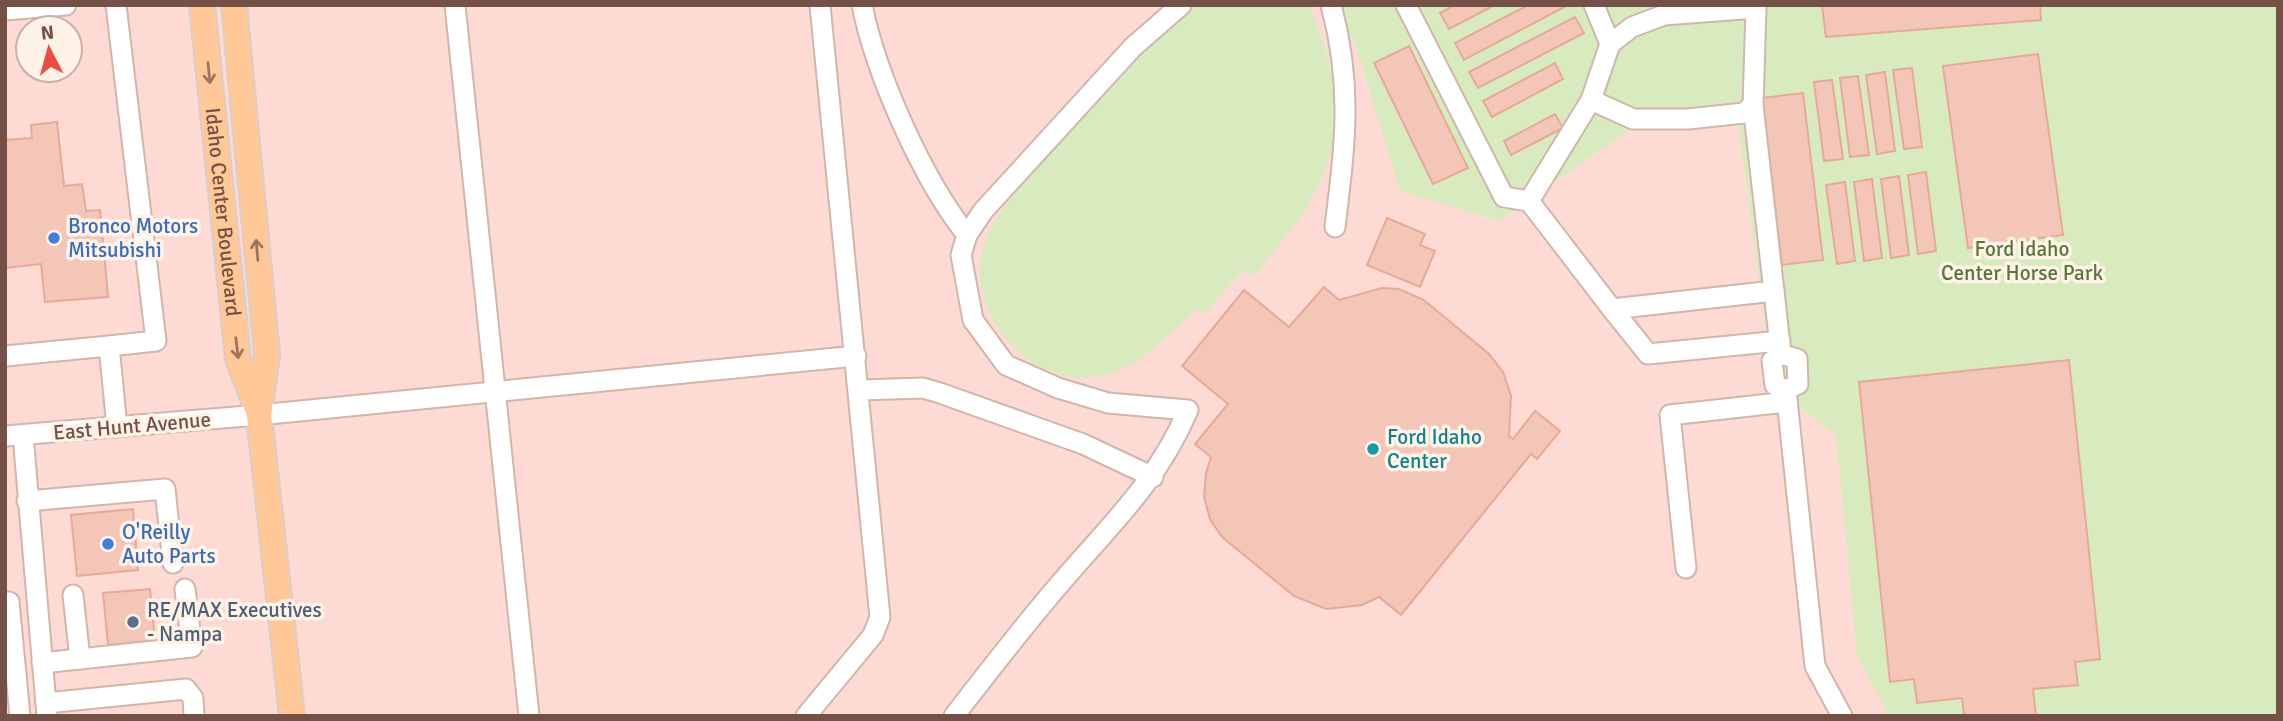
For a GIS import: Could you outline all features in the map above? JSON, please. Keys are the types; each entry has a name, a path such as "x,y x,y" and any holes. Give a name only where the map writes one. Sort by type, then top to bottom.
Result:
{"main road":[{"name":"Idaho Center Boulevard","path":"202,5 238,359 259,415"},
{"name":"Idaho Center Boulevard","path":"234,5 267,354 259,415 292,716"}],"street":[{"path":"5,10 66,5"},
{"path":"5,356 156,341 117,5"},
{"path":"455,5 528,716"},
{"path":"806,716 873,635 880,617 860,390 820,5"},
{"path":"862,5 870,46 897,110 950,213 967,235"},
{"path":"954,716 1056,588 1153,477 1173,444 1188,410 1108,403 1058,388 1006,365 973,320 961,255 967,235 984,211 1124,57 1181,5"},
{"path":"1331,5 1342,45 1347,123 1335,227"},
{"path":"1406,5 1504,197 1529,201 1648,354 1781,348 1797,359 1798,384 1786,396 1670,415 1686,568"},
{"path":"1594,5 1610,44"},
{"path":"1529,201 1591,100 1610,44 1632,27 1664,16 1756,7 1753,105 1781,348"},
{"path":"1591,100 1633,120 1688,119 1744,113 1753,105"},
{"path":"1612,309 1774,291"},
{"path":"109,346 117,427"},
{"name":"East Hunt Avenue","path":"14,436 259,415 856,356"},
{"path":"860,390 923,388 940,393 1083,444 1153,477"},
{"path":"1786,396 1815,666 1842,716"},
{"path":"14,436 15,477 27,501 47,709 186,689 193,698 194,716"},
{"path":"27,501 165,489 173,562"},
{"path":"43,663 192,648 185,589"},
{"path":"73,595 80,659"},
{"path":"20,716 7,603 36,600"}],"shaded area":[{"path":"5,5 2278,5 2278,716 5,716"}],"green space":[{"path":"1196,5 1310,5 1333,77 1336,108 1334,137 1328,163 1305,210 1253,277 1244,269 1204,314 1199,309 1145,355 1122,369 1109,374 1080,378 1052,372 1028,359 1007,339 991,316 982,289 981,261 989,233 1011,197 1141,50 1172,20"},
{"name":"Ford Idaho Center Horse Park","path":"1339,5 2278,5 2278,716 1889,716 1857,655 1836,435 1773,387 1738,122 1639,123 1498,221 1400,191 1357,50"}],"building":[{"path":"1455,5 1495,5 1449,29 1440,13"},
{"path":"1528,5 1568,5 1464,60 1455,43"},
{"path":"1822,5 2040,5 2041,20 1826,37"},
{"path":"1575,17 1584,33 1478,88 1469,72"},
{"path":"1409,46 1468,168 1433,184 1374,63"},
{"path":"2038,54 2063,235 1968,248 1943,66"},
{"path":"1555,63 1563,79 1492,117 1483,101"},
{"path":"1912,68 1922,147 1904,149 1893,70"},
{"path":"1885,72 1895,151 1877,154 1866,75"},
{"path":"1858,76 1869,155 1850,157 1840,78"},
{"path":"1832,80 1843,159 1824,161 1814,82"},
{"path":"1803,93 1823,260 1782,265 1762,98"},
{"path":"1555,114 1563,128 1511,155 1504,141"},
{"name":"Bronco Motors Mitsubishi","path":"57,122 64,186 82,184 86,211 100,210 108,297 45,302 41,264 5,268 5,140 32,138 31,125"},
{"path":"1926,172 1936,251 1918,254 1908,175"},
{"path":"1899,176 1909,255 1891,258 1881,179"},
{"path":"1872,179 1882,258 1864,261 1854,182"},
{"path":"1845,182 1855,261 1837,264 1826,185"},
{"path":"1387,218 1425,234 1420,245 1435,251 1420,287 1367,265"},
{"name":"Ford Idaho Center","path":"1324,287 1339,300 1382,288 1399,289 1424,300 1489,354 1503,372 1511,396 1509,436 1513,439 1535,411 1560,431 1537,459 1531,454 1401,615 1379,597 1362,605 1326,609 1294,596 1222,537 1210,519 1204,497 1206,473 1211,457 1195,444 1228,404 1182,366 1244,290 1289,327"},
{"path":"2069,360 2100,659 2075,662 2078,685 2033,689 2036,716 1964,716 1962,698 1917,703 1914,679 1890,682 1859,382"},
{"path":"133,509 138,570 77,576 71,515"},
{"path":"150,589 155,641 108,645 103,593"}],"place":[{"name":"Bronco Motors Mitsubishi","path":"54,238"},
{"name":"Ford Idaho Center","path":"1373,449"},
{"name":"O'Reilly Auto Parts","path":"108,544"},
{"name":"RE/MAX Executives - Nampa","path":"133,622"}]}
